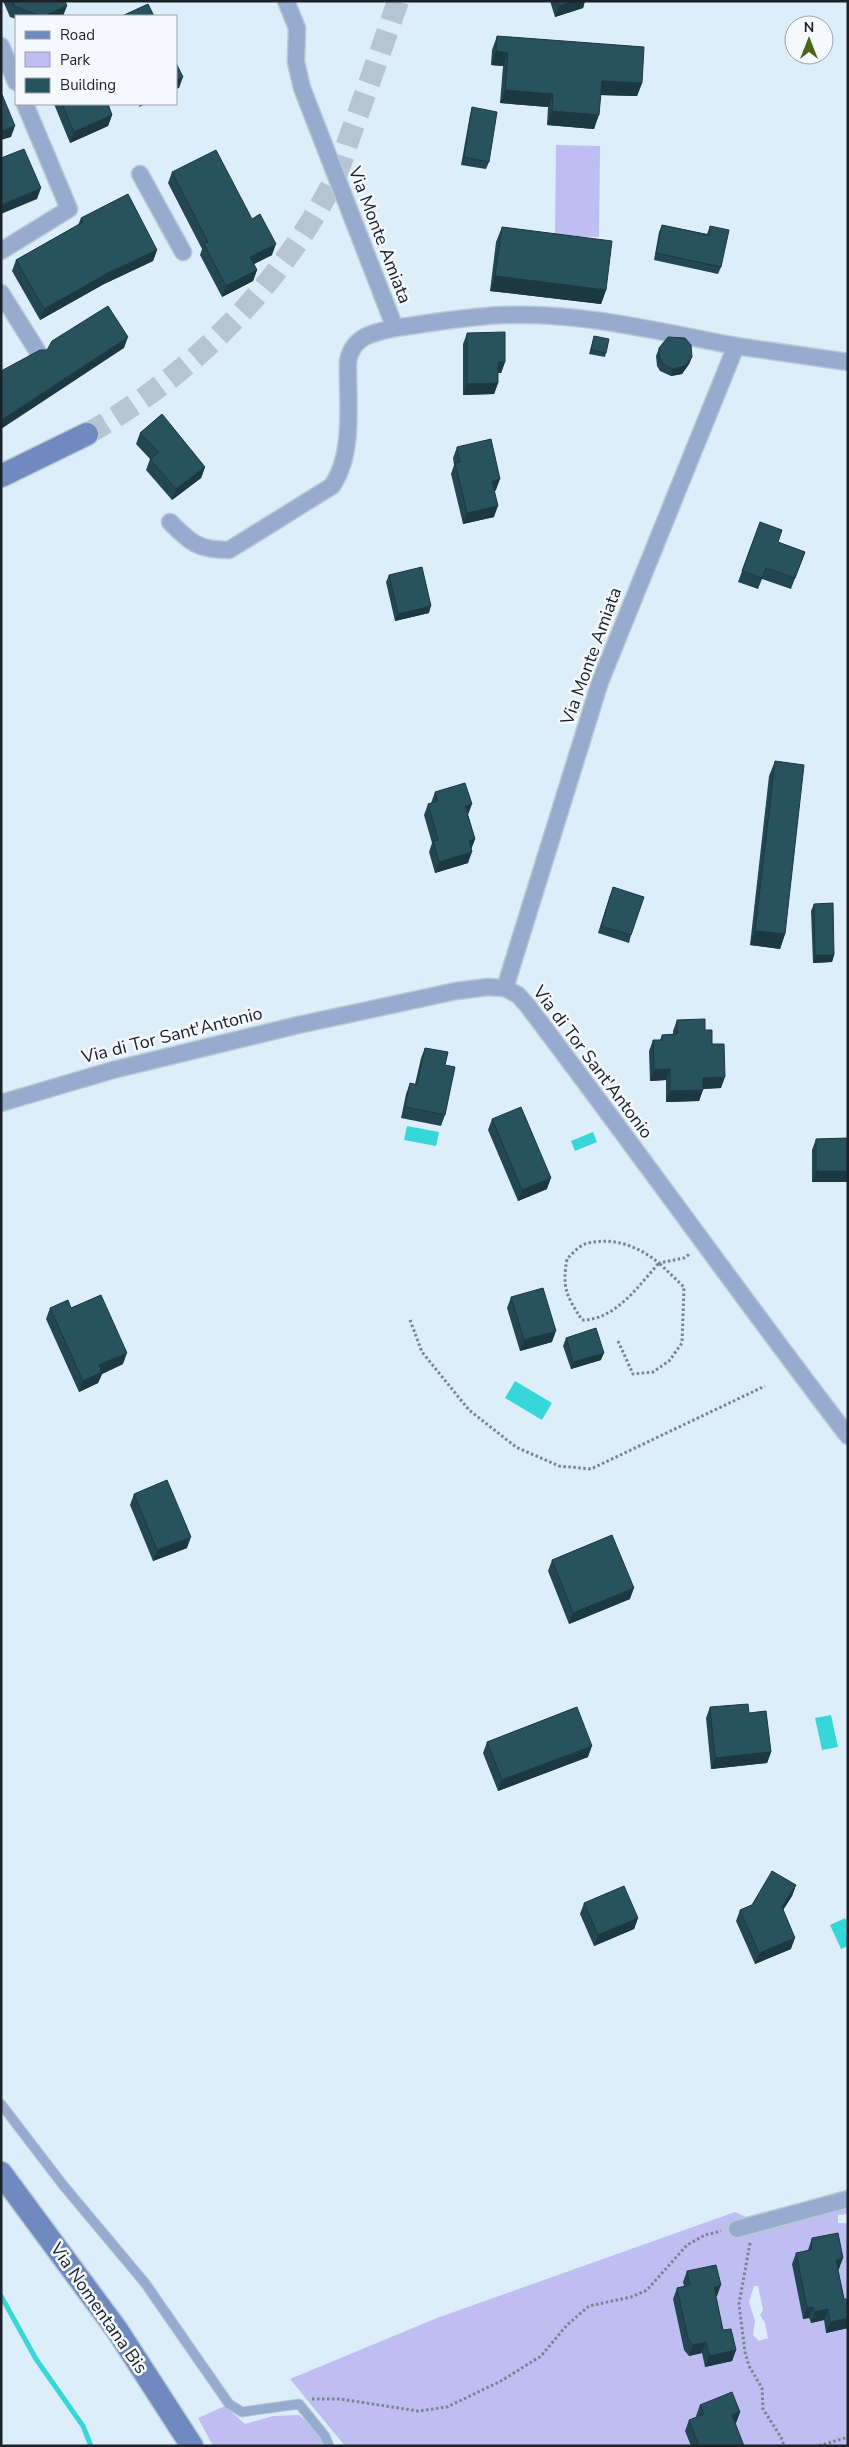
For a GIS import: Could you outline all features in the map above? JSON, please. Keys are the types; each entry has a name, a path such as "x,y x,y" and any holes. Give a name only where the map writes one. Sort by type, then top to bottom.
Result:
{"main road":[{"path":"1,476 87,434"},
{"name":"Via Nomentana Bis","path":"1,2173 117,2330 192,2446"}],"street":[{"name":"Via Monte Amiata","path":"286,1 297,28 295,56 302,88 395,328 480,316 529,315 602,322 736,346 848,362"},
{"path":"1,46 15,80"},
{"path":"1,252 69,209 25,105"},
{"path":"140,174 183,252"},
{"path":"1,293 38,352"},
{"path":"170,522 189,542 211,550 229,550 332,486 342,470 346,454 348,361 351,350 357,340 367,335 395,328"},
{"name":"Via Monte Amiata","path":"505,988 600,682 736,346"},
{"name":"Via di Tor Sant'Antonio","path":"1,1103 113,1070 294,1026 456,991 483,987 505,988 518,995 527,1005 848,1436"},
{"path":"730,2229 848,2199"}],"lane":[{"path":"1,2104 63,2186 145,2283 229,2404 242,2412 299,2404 325,2436 329,2446"}],"path":[{"path":"618,1341 632,1374 653,1372 669,1361 682,1343 684,1288 659,1262 643,1250 625,1244 610,1241 584,1244 567,1259 563,1282 571,1303 582,1320 587,1320 612,1310 629,1298 659,1262 684,1258 704,1244"},
{"path":"410,1320 422,1352 468,1410 516,1447 558,1466 591,1469 765,1386"},
{"path":"299,2404 312,2399 340,2399 418,2411 447,2407 501,2381 541,2356 567,2325 589,2306 631,2297 646,2290 687,2245 705,2235 730,2229"},
{"path":"752,2236 746,2255 739,2304 745,2352 749,2366 762,2388 763,2409 781,2437 784,2446"},
{"path":"819,2446 848,2437"}],"green space":[{"path":"556,145 600,146 599,237 555,236"},
{"path":"848,2203 848,2214 838,2215 838,2223 848,2223 848,2311 840,2310 834,2244 803,2319 809,2318 811,2323 824,2320 827,2332 848,2328 848,2446 345,2446 290,2379 437,2318 735,2212 759,2223","holes":["754,2286 758,2286 763,2310 760,2315 765,2323 768,2338 759,2341 753,2335 755,2321 749,2302"]},
{"path":"225,2406 245,2424 273,2416 299,2415 314,2428 328,2446 213,2446 198,2418"}],"shaded area":[{"path":"407,1126 439,1132 436,1146 404,1140"},
{"path":"593,1132 597,1142 575,1151 571,1141"},
{"path":"515,1381 552,1403 542,1420 505,1398"},
{"path":"831,1715 838,1747 822,1750 815,1718"},
{"path":"845,1918 848,1925 846,1928 848,1946 841,1949 830,1925"}],"building":[{"path":"12,1 65,1 67,6 46,15 37,15 14,6"},
{"path":"558,1 574,1 559,6"},
{"path":"148,4 154,15 124,15"},
{"path":"497,36 644,47 642,83 602,81 599,115 552,111 553,94 505,90 508,53 496,51"},
{"path":"178,67 183,77 178,79"},
{"path":"1,92 15,126 1,131"},
{"path":"62,105 108,105 112,115 74,132"},
{"path":"472,107 497,112 489,162 464,157"},
{"path":"24,149 41,188 1,205 1,158"},
{"path":"216,150 252,219 260,214 276,244 250,257 257,270 226,286 204,244 208,242 172,172"},
{"path":"128,194 157,250 108,273 44,309 16,260 83,222 81,218"},
{"path":"662,225 709,235 710,226 729,230 721,267 656,253"},
{"path":"502,227 612,241 606,290 495,276"},
{"path":"108,306 128,337 1,420 1,371 40,350 47,350 52,341"},
{"path":"505,332 505,362 498,362 498,383 467,384 467,333"},
{"path":"594,336 609,339 606,353 591,350"},
{"path":"668,337 685,338 691,345 692,357 685,366 673,369 663,364 660,359 659,348"},
{"path":"162,414 205,467 176,489 150,459 159,452 140,433"},
{"path":"491,439 500,479 492,481 498,506 467,513 455,463 460,462 457,447"},
{"path":"760,522 782,530 778,542 805,552 795,578 766,568 762,578 742,571"},
{"path":"422,567 431,606 398,614 389,575"},
{"path":"775,761 804,765 785,934 755,931"},
{"path":"465,783 472,804 465,806 475,839 469,841 472,852 439,862 433,841 438,840 428,804 438,801 435,792"},
{"path":"613,887 644,897 631,935 601,926"},
{"path":"833,903 834,955 815,955 814,904"},
{"path":"705,1019 705,1030 712,1030 712,1044 724,1044 725,1077 703,1078 703,1090 670,1091 670,1069 654,1070 653,1040 662,1040 662,1035 677,1034 677,1020"},
{"path":"425,1048 448,1052 445,1065 455,1067 445,1115 405,1107 410,1083 417,1085"},
{"path":"521,1107 551,1178 522,1190 492,1119"},
{"path":"848,1138 848,1171 816,1171 816,1139"},
{"path":"543,1288 556,1331 524,1340 511,1297"},
{"path":"101,1295 127,1353 99,1365 102,1372 83,1381 50,1308 68,1300 71,1308"},
{"path":"596,1328 604,1353 573,1362 566,1338"},
{"path":"167,1480 191,1537 157,1550 134,1494"},
{"path":"612,1535 634,1588 573,1613 552,1560"},
{"path":"748,1704 749,1713 766,1711 771,1752 715,1758 710,1707"},
{"path":"577,1707 592,1746 502,1780 487,1742"},
{"path":"772,1871 796,1885 782,1907 795,1938 759,1953 740,1910 752,1905"},
{"path":"624,1886 638,1918 598,1935 584,1903"},
{"path":"838,2233 843,2258 836,2260 844,2299 848,2299 848,2318 830,2322 828,2309 815,2312 813,2307 807,2308 796,2253 811,2250 812,2238"},
{"path":"716,2265 721,2285 714,2287 723,2330 731,2329 736,2350 709,2356 706,2342 693,2345 688,2339 677,2288 690,2285 687,2271"},
{"path":"732,2392 740,2412 732,2415 744,2446 699,2446 689,2420 704,2414 700,2405"}],"waterway":[{"path":"1,2296 36,2359 83,2426 91,2446"}],"tunnel":[{"path":"87,434 160,386 194,358 226,329 282,263 307,228 336,177 398,1"}]}
